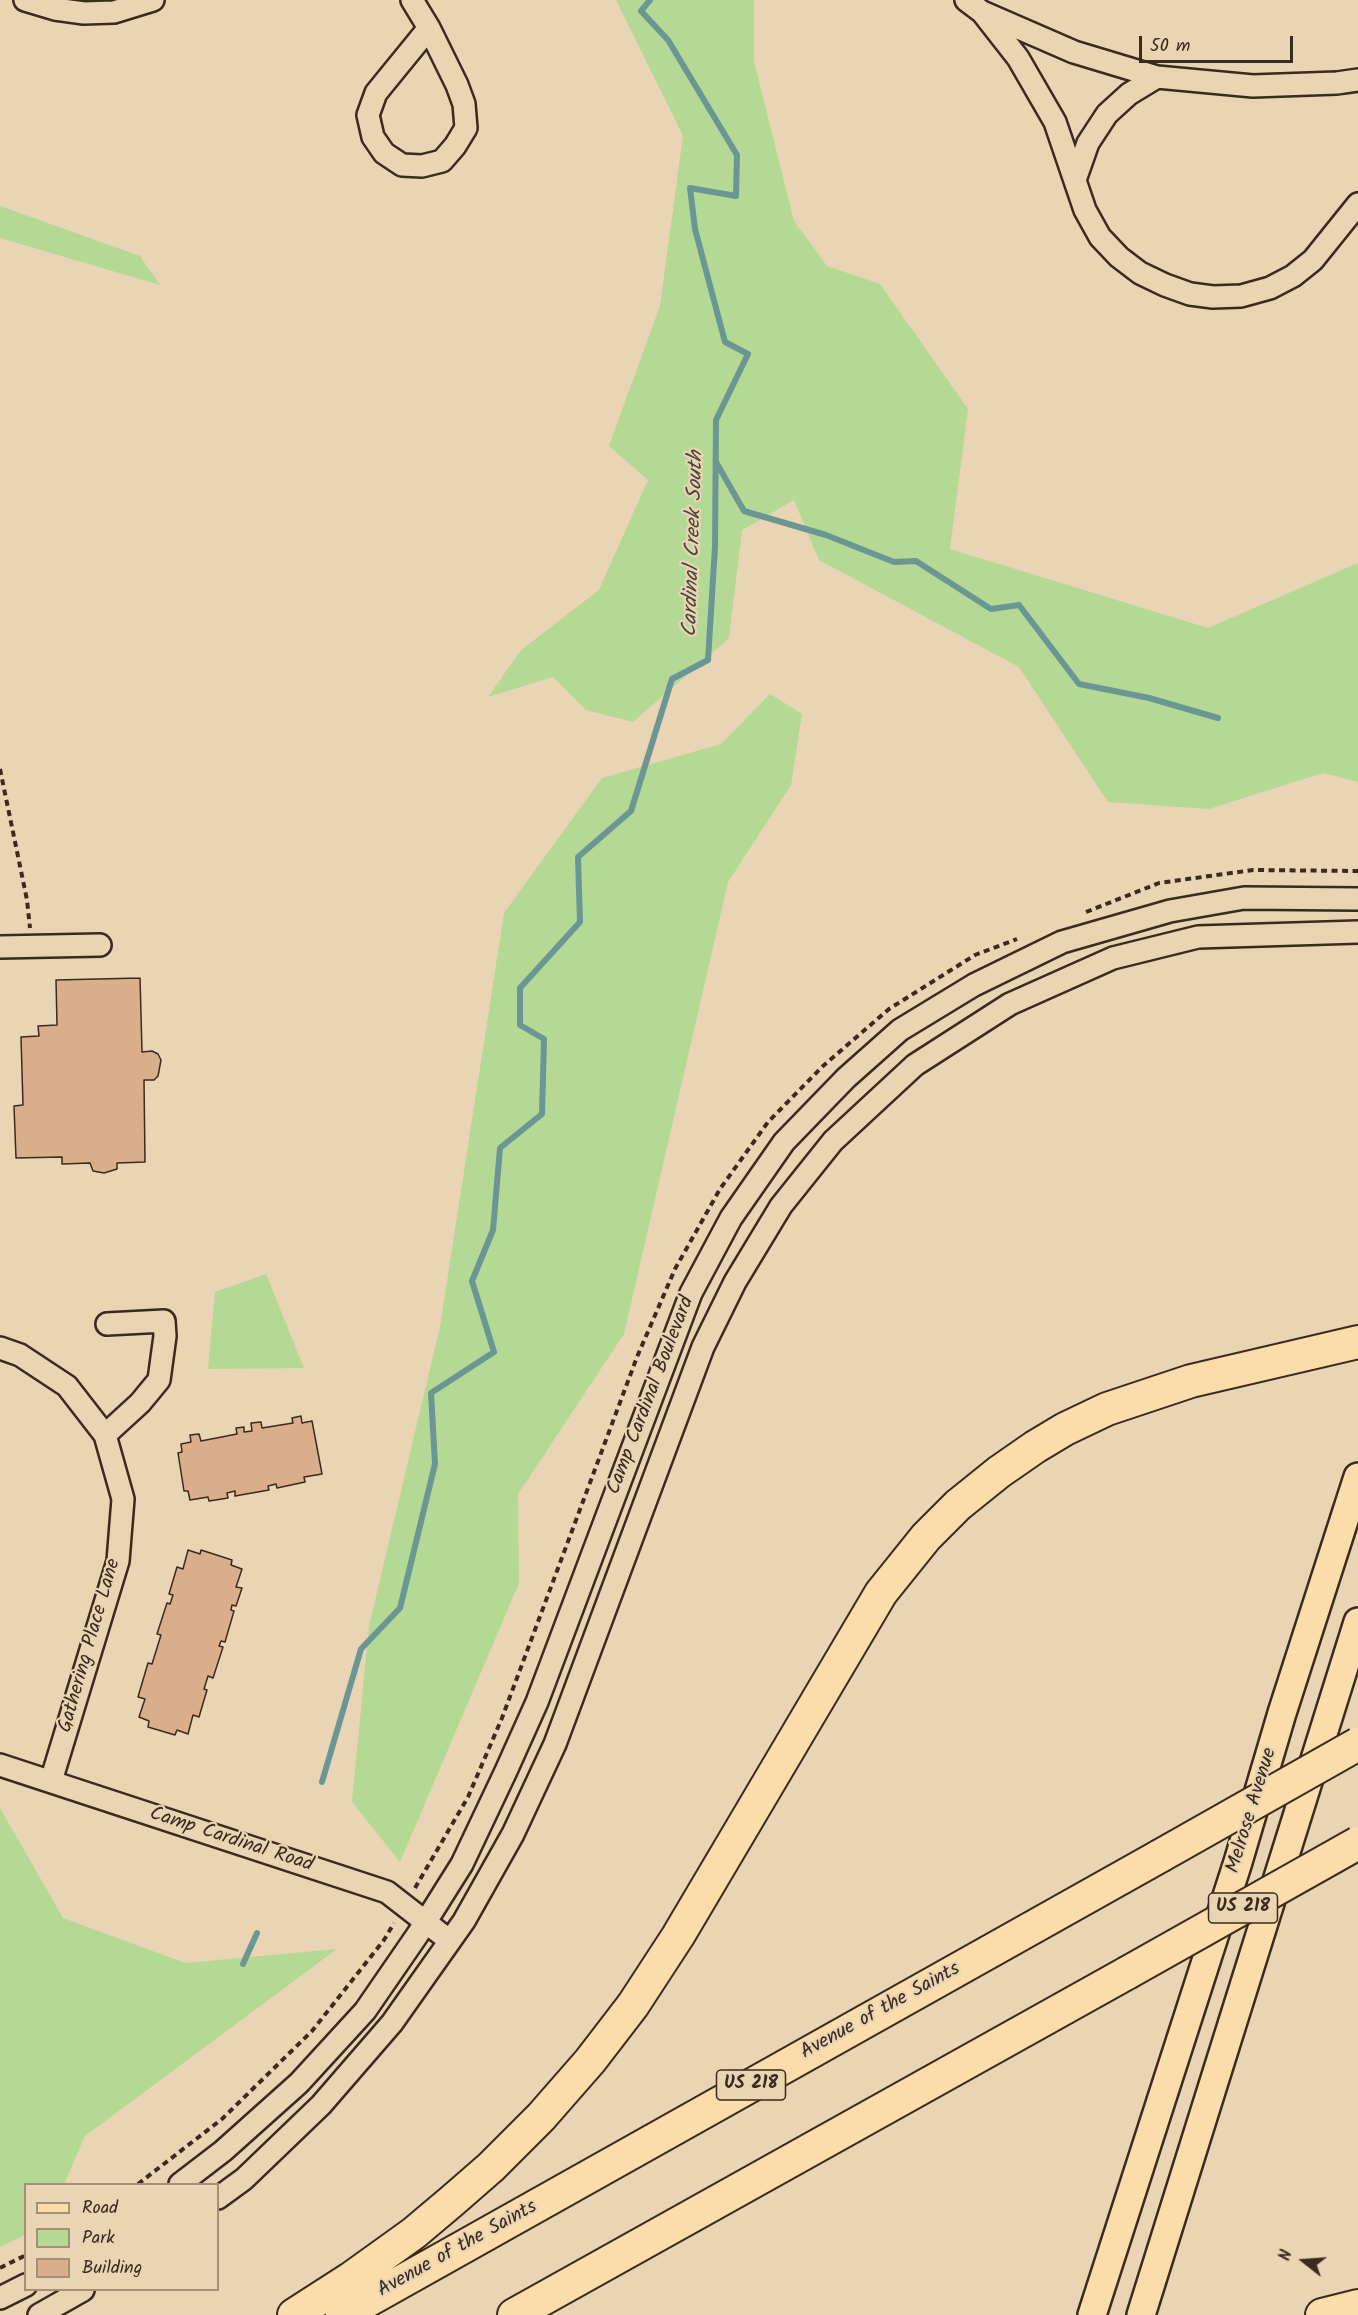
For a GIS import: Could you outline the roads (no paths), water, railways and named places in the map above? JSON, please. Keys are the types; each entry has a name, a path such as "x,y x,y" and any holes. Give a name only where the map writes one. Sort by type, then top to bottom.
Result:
{"highway":[{"path":"294,2315 350,2279 414,2233 452,2201 491,2167 541,2117 590,2061 633,2005 678,1936 882,1593 926,1537 958,1505 1035,1447 1065,1429 1107,1409 1191,1381 1358,1342"},
{"name":"Avenue of the Saints","path":"342,2315 1358,1744"},
{"name":"US 218","path":"514,2315 1358,1843"},
{"path":"1322,2315 1358,2306"}],"main road":[{"name":"Melrose Avenue","path":"1092,2315 1358,1477"},
{"path":"1141,2315 1358,1622"}],"street":[{"path":"25,0 55,9 84,13 114,12 153,0"},
{"path":"412,0 429,28 457,85 464,104 466,128 442,161 422,166 402,165 384,153 373,136 368,115 376,93 429,28"},
{"path":"974,6 1074,52 1157,77 1253,86 1358,80"},
{"path":"974,6 1018,58 1037,90 1054,122 1085,210 1100,237 1119,257 1140,273 1190,294 1213,297 1241,296 1270,288 1293,276 1313,260 1358,204"},
{"path":"1075,180 1088,143 1107,114 1129,94 1157,77"},
{"name":"Camp Cardinal Boulevard","path":"181,2183 223,2151 299,2083 364,2011 426,1922 462,1864 537,1702 692,1293 730,1218 784,1142 846,1078 900,1030 974,985 1062,942 1170,911 1244,898 1358,899"},
{"name":"Camp Cardinal Boulevard","path":"219,2197 244,2179 321,2105 392,2023 464,1921 513,1834 555,1744 703,1347 735,1282 781,1206 833,1141 915,1065 1010,1004 1113,958 1198,937 1358,932"},
{"path":"0,947 100,945"},
{"path":"105,1435 140,1403 159,1380 165,1336 164,1321 106,1324"},
{"name":"Gathering Place Lane","path":"0,1348 20,1355 67,1386 105,1435 123,1498 118,1561 51,1781"},
{"name":"Camp Cardinal Road","path":"0,1765 387,1892 450,1941"},
{"path":"0,2298 24,2286"},
{"path":"39,2315 80,2291"}],"waterway":[{"name":"Cardinal Creek South","path":"322,1782 361,1649 400,1608 435,1464 431,1393 494,1352 472,1281 493,1230 500,1148 542,1114 544,1039 520,1025 520,988 580,922 578,857 631,811 672,679 708,660 715,547 716,420 748,354 725,342 695,229 690,188 736,196 737,155 668,40 641,11 650,0"},
{"path":"716,462 744,511 826,535 894,562 916,561 991,609 1019,605 1079,684 1149,698 1218,718"},
{"name":"Cardinal Creek South","path":"243,1964 257,1933"}]}
